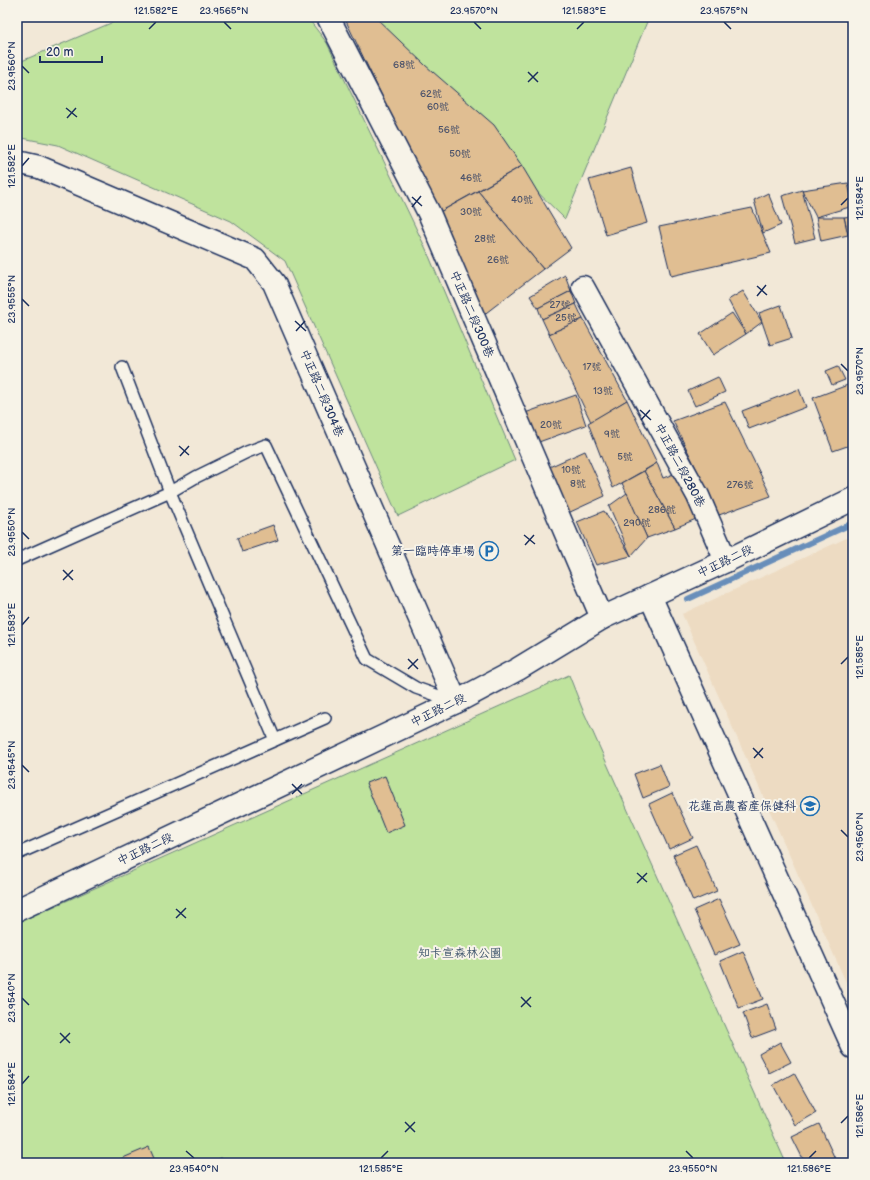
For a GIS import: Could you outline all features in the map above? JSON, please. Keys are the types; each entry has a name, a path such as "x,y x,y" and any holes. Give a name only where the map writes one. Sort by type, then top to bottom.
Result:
{"street":[{"name":"中正路二段300巷","path":"328,17 429,213 602,618"},
{"name":"中正路二段304巷","path":"17,162 39,167 255,259 274,283 456,702"},
{"name":"中正路二段280巷","path":"583,286 698,496 726,561"},
{"name":"中正路二段","path":"17,910 456,702 518,669 602,618 726,561 853,499"},
{"path":"650,596 853,1047"}],"lane":[{"path":"122,367 170,492 275,740"},
{"path":"17,560 170,492 246,452 266,445 367,659 416,688 456,702"},
{"path":"17,854 325,718"}],"shaded area":[{"name":"花蓮高農畜產保健科","path":"853,535 853,998 682,614"}],"green space":[{"path":"125,17 307,17 327,43 426,249 515,460 398,516 285,261 231,221 58,145 17,137 17,63"},
{"path":"359,17 649,17 565,219"},
{"name":"知卡宣森林公園","path":"569,675 582,708 786,1163 17,1163 17,923"}],"building":[{"path":"347,17 375,17 425,65 494,125 522,166 438,213 345,19"},
{"path":"522,166 571,248 543,269 478,191"},
{"path":"631,168 647,223 606,235 589,180"},
{"path":"848,183 853,206 816,217 802,190"},
{"path":"802,190 815,238 795,243 782,196"},
{"path":"478,191 543,269 482,316 438,213"},
{"path":"768,193 781,225 763,233 754,200"},
{"path":"752,208 771,253 671,276 659,227"},
{"path":"853,216 853,235 848,235 844,217"},
{"path":"816,217 844,217 848,235 821,241"},
{"path":"565,275 571,291 538,308 530,296"},
{"path":"571,291 576,304 542,319 538,308"},
{"path":"743,291 762,322 746,334 728,300"},
{"path":"576,304 583,319 549,334 542,319"},
{"path":"781,305 792,338 770,345 759,313"},
{"path":"732,313 746,334 713,355 700,334"},
{"path":"583,319 627,400 591,422 549,334"},
{"path":"838,366 845,380 832,385 826,371"},
{"path":"718,377 725,392 695,406 688,391"},
{"path":"853,383 853,444 833,451 813,398"},
{"path":"799,389 806,407 749,429 742,411"},
{"path":"576,395 586,425 536,443 525,413"},
{"path":"627,400 657,463 613,488 588,423"},
{"path":"725,402 771,496 719,515 673,421"},
{"path":"585,451 605,496 568,513 547,468"},
{"path":"657,463 663,478 679,472 696,519 675,528 644,471"},
{"path":"644,471 675,528 647,538 622,483"},
{"path":"627,493 647,538 631,556 609,506"},
{"path":"604,511 631,556 596,565 577,522"},
{"path":"273,525 278,540 242,552 237,538"},
{"path":"660,764 669,787 643,798 634,774"},
{"path":"385,776 405,825 386,833 366,783"},
{"path":"672,793 693,838 669,849 649,804"},
{"path":"696,845 717,891 693,901 673,855"},
{"path":"719,899 740,944 714,955 694,910"},
{"path":"743,951 763,999 739,1008 720,961"},
{"path":"767,1004 776,1029 752,1038 743,1013"},
{"path":"780,1042 791,1062 769,1073 759,1054"},
{"path":"794,1073 816,1113 795,1125 773,1085"},
{"path":"819,1124 837,1163 805,1163 792,1137"},
{"path":"149,1147 156,1163 111,1163"},
{"path":"221,1158 224,1163 211,1163"}],"waterway":[{"path":"688,599 853,523"}],"place":[{"name":"第一臨時停車場","path":"489,551"},
{"name":"花蓮高農畜產保健科","path":"810,806"}]}
